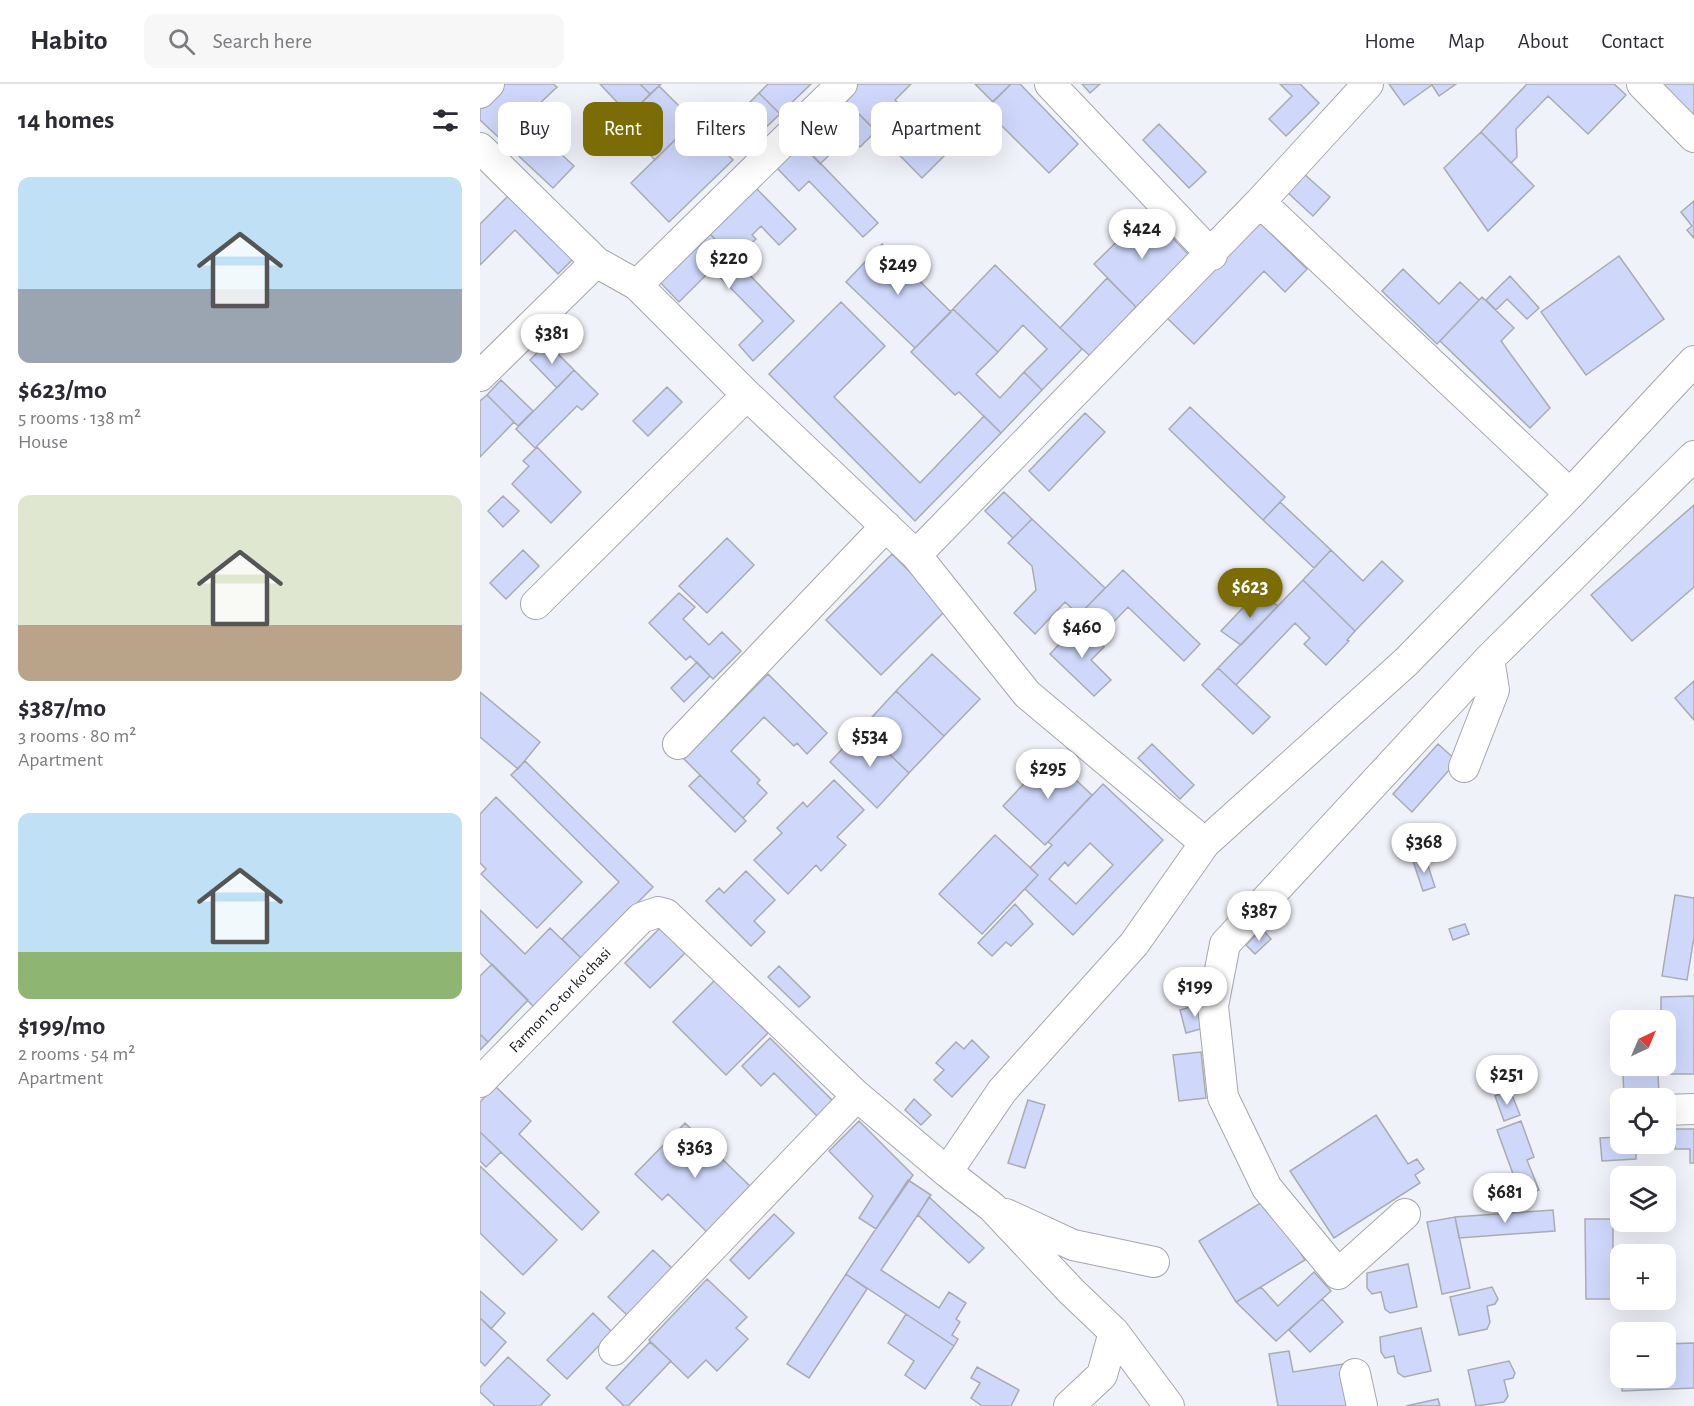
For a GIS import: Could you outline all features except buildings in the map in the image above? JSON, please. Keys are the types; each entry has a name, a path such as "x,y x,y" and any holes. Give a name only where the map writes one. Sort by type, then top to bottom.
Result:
{"street":[{"path":"480,93 489,84"},
{"path":"638,285 842,84"},
{"path":"1050,84 1212,255"},
{"path":"916,555 1212,255 1368,84"},
{"path":"1642,84 1694,137"},
{"path":"480,148 596,262 638,285 747,395 916,555 1027,694 1205,843"},
{"path":"1260,202 1570,495"},
{"path":"480,376 596,262"},
{"path":"947,1172 1002,1091 1134,944 1205,843 1406,662 1570,495 1694,361"},
{"path":"536,604 747,395"},
{"path":"1405,1214 1338,1274 1267,1188 1223,1097 1214,1006 1225,944 1489,659 1694,456"},
{"path":"678,744 886,526"},
{"path":"1464,766 1494,690 1489,659"},
{"name":"Farmon 10-tor koʻchasi","path":"480,1082 641,918 658,912 666,914 857,1096"},
{"path":"614,1350 857,1096 992,1207 1071,1291 1114,1332 1169,1406"},
{"path":"1676,1110 1694,1109"},
{"path":"992,1207 1073,1245 1154,1262"},
{"path":"1069,1406 1102,1376 1114,1332"},
{"path":"1354,1374 1362,1406"}]}
